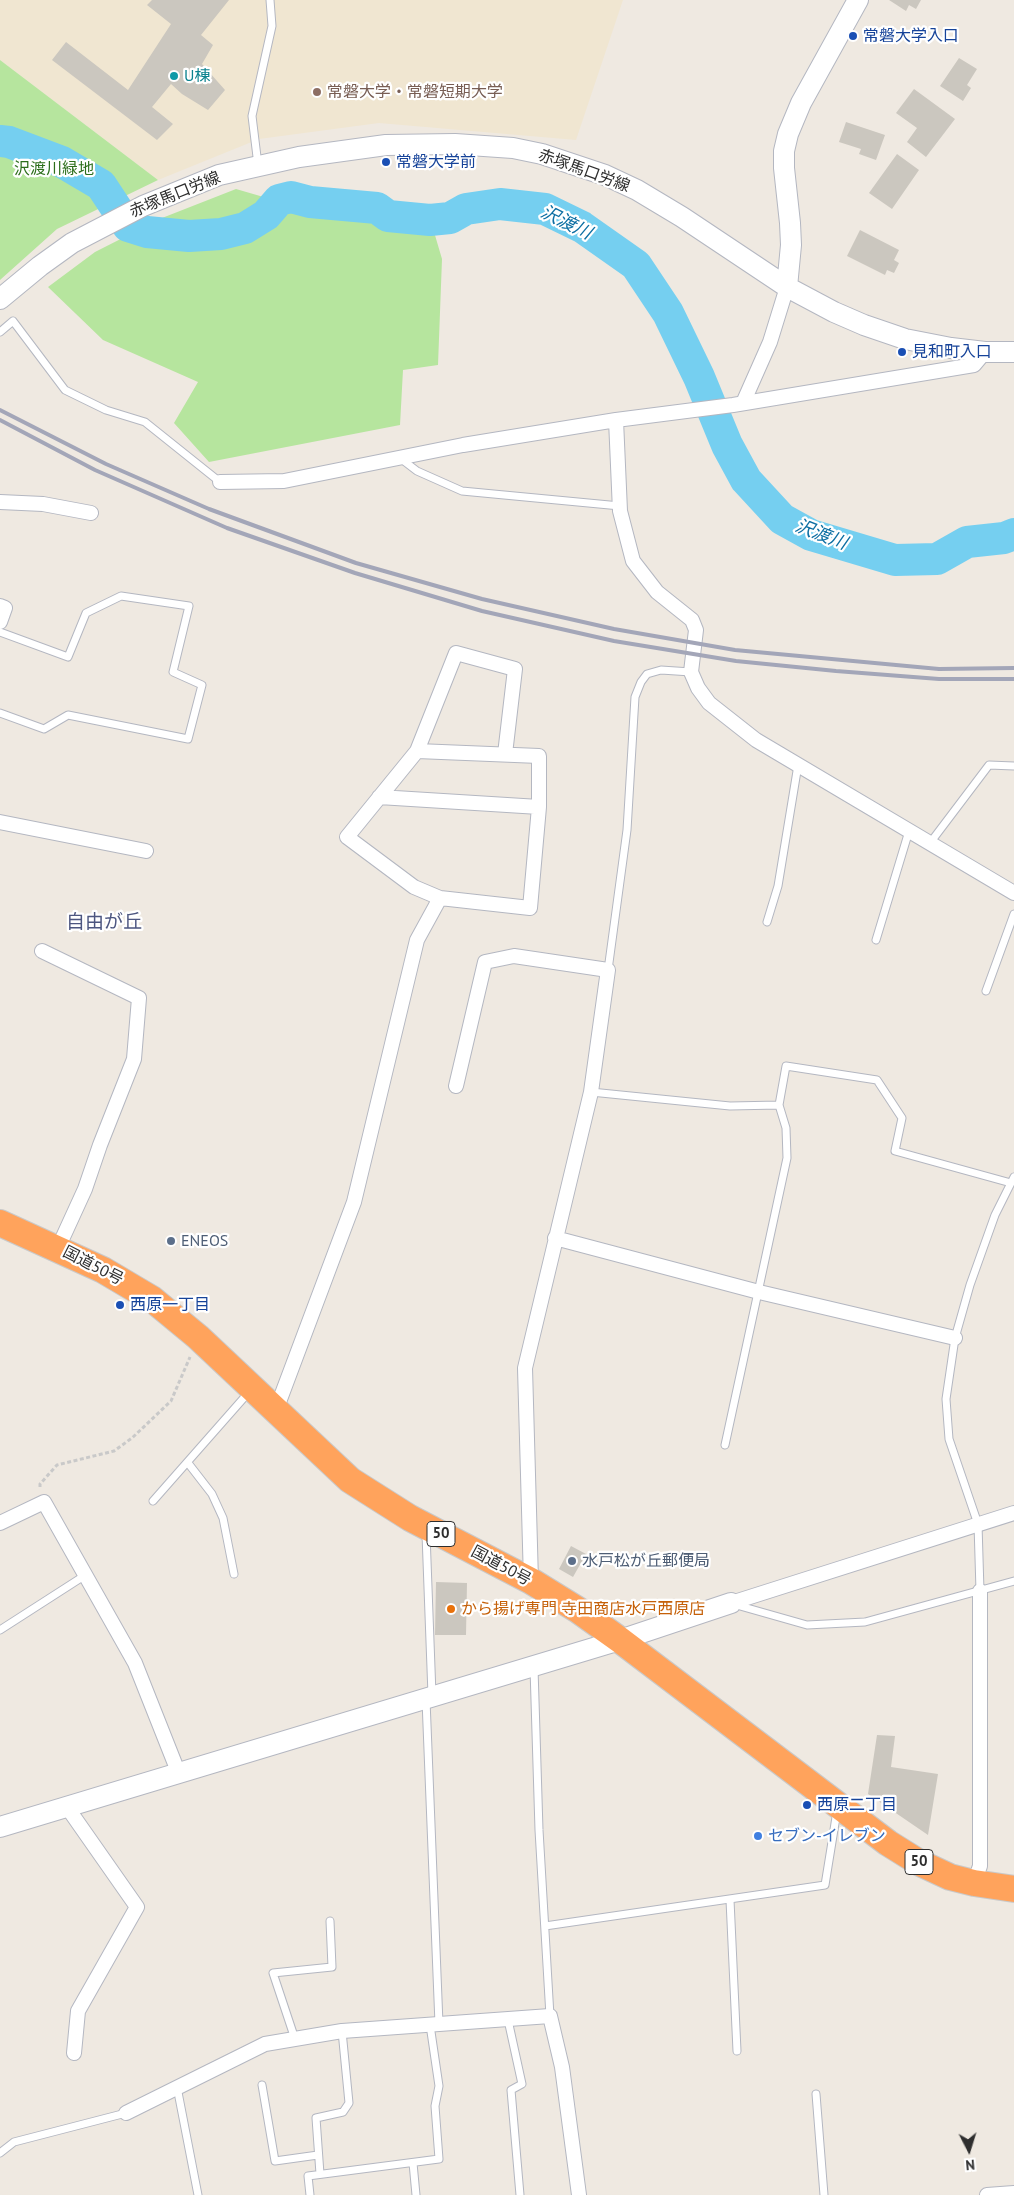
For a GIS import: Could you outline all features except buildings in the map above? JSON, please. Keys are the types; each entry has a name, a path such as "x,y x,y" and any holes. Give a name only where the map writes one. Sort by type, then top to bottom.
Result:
{"highway":[{"name":"国道50号","path":"0,1222 103,1270 152,1299 198,1337 350,1480 426,1527 531,1581 620,1640 838,1806 920,1863 950,1877 1014,1889"}],"main road":[{"path":"787,287 790,230 784,151 788,134 801,103 858,0"},
{"name":"赤塚馬口労線","path":"0,299 72,243 143,206 219,175 258,165 386,145 417,143 486,145 542,154 579,165 637,190 787,287 834,312 864,325 906,339 985,352 1014,352"},
{"path":"0,1827 620,1640 731,1604"}],"street":[{"path":"738,404 770,342 787,287"},
{"path":"220,482 284,481 463,445 616,420 738,404 974,365 985,352"},
{"path":"616,420 620,506 626,538 633,561 657,592 692,620 696,630 691,672 698,688 709,703 756,740 1014,892"},
{"path":"0,502 43,504 90,513"},
{"path":"0,606 5,608 0,622"},
{"path":"417,751 539,756 539,807 530,908 440,898 414,887 346,837 417,751 456,652 514,669 505,754"},
{"path":"379,797 539,807"},
{"path":"0,822 146,851"},
{"path":"276,1410 354,1202 417,940 440,898"},
{"path":"42,951 140,998 134,1059 85,1189 58,1248"},
{"path":"456,1086 485,962 514,956 608,970 591,1092 525,1368 531,1581"},
{"path":"555,1238 759,1292 955,1338"},
{"path":"0,1523 44,1502 134,1662 179,1774"},
{"path":"731,1604 1014,1513"},
{"path":"974,1883 980,1866 980,1591"},
{"path":"67,1807 137,1907 78,2011 74,2053"},
{"path":"126,2112 265,2044 342,2031 550,2016 564,2076 579,2195"},
{"path":"987,2195 1014,2193"}],"lane":[{"path":"258,165 252,116 272,26 270,0"},
{"path":"0,332 13,321 65,390 106,410 145,422 220,482"},
{"path":"400,458 417,471 462,491 620,506"},
{"path":"0,632 68,657 86,613 121,596 189,606 173,672 202,685 188,739 68,715 44,729 0,713"},
{"path":"608,970 627,830 635,697 641,682 647,674 661,670 691,672"},
{"path":"767,922 778,886 798,765"},
{"path":"930,843 989,766 1014,766"},
{"path":"876,940 909,831"},
{"path":"986,991 1014,914"},
{"path":"725,1445 787,1158 786,1128 779,1105 786,1066 877,1080 902,1118 895,1152 1013,1180 995,1215 970,1285 955,1338 946,1399 949,1439 978,1524 980,1591"},
{"path":"591,1092 730,1106 779,1105"},
{"path":"153,1501 253,1388"},
{"path":"188,1463 212,1494 223,1518 234,1574"},
{"path":"310,2195 308,2176 439,2159 435,2106 439,2086 434,2025 426,1527"},
{"path":"0,1630 84,1576"},
{"path":"731,1604 807,1625 866,1622 1014,1581"},
{"path":"533,1665 539,1830 550,2016"},
{"path":"545,1926 825,1885 838,1806"},
{"path":"730,1900 737,2051"},
{"path":"295,2039 273,1973 332,1967 330,1921"},
{"path":"508,2020 522,2084 511,2090 520,2195"},
{"path":"320,2174 316,2118 343,2112 350,2102 342,2031"},
{"path":"262,2085 275,2161 318,2156"},
{"path":"177,2087 198,2195"},
{"path":"816,2094 824,2195"},
{"path":"0,2153 14,2142 126,2112"},
{"path":"412,2163 416,2195"}],"path":[{"path":"44,1502 40,1484 57,1465 114,1451 132,1438 171,1401 190,1354"}],"shaded area":[{"name":"常磐大学・常磐短期大学","path":"0,0 623,0 576,140 379,123 259,139 158,180 0,60"}],"green space":[{"name":"沢渡川緑地","path":"0,60 158,180 57,229 0,280"},
{"path":"236,189 329,216 432,225 442,259 438,365 403,370 400,425 209,462 174,423 198,382 103,340 48,287 95,252 162,218"}],"waterway":[{"name":"沢渡川","path":"0,141 9,142 62,162 101,185 128,226 147,232 189,236 221,234 245,228 266,215 279,200 291,197 310,202 377,208 388,216 430,220 450,218 466,209 500,204 545,209 582,227 636,265 668,313 699,377 727,445 746,480 782,519 811,535 895,560 937,559 967,542 1004,538 1014,534"}],"railway":[{"path":"0,410 106,464 209,509 356,563 482,599 614,629 735,650 939,669 1014,668"},
{"path":"0,420 95,470 227,528 355,573 482,611 614,641 736,661 939,679 1014,679"}],"place":[{"name":"常磐大学入口","path":"853,36"},
{"name":"U棟","path":"174,76"},
{"name":"常磐大学・常磐短期大学","path":"317,92"},
{"name":"常磐大学前","path":"386,162"},
{"name":"見和町入口","path":"902,352"},
{"name":"ENEOS","path":"171,1241"},
{"name":"西原一丁目","path":"120,1305"},
{"name":"水戸松が丘郵便局","path":"572,1561"},
{"name":"から揚げ専門 寺田商店水戸西原店","path":"451,1609"},
{"name":"西原二丁目","path":"807,1805"},
{"name":"セブン-イレブン","path":"758,1836"}],"district":[{"name":"自由が丘","path":"104,923"}]}
